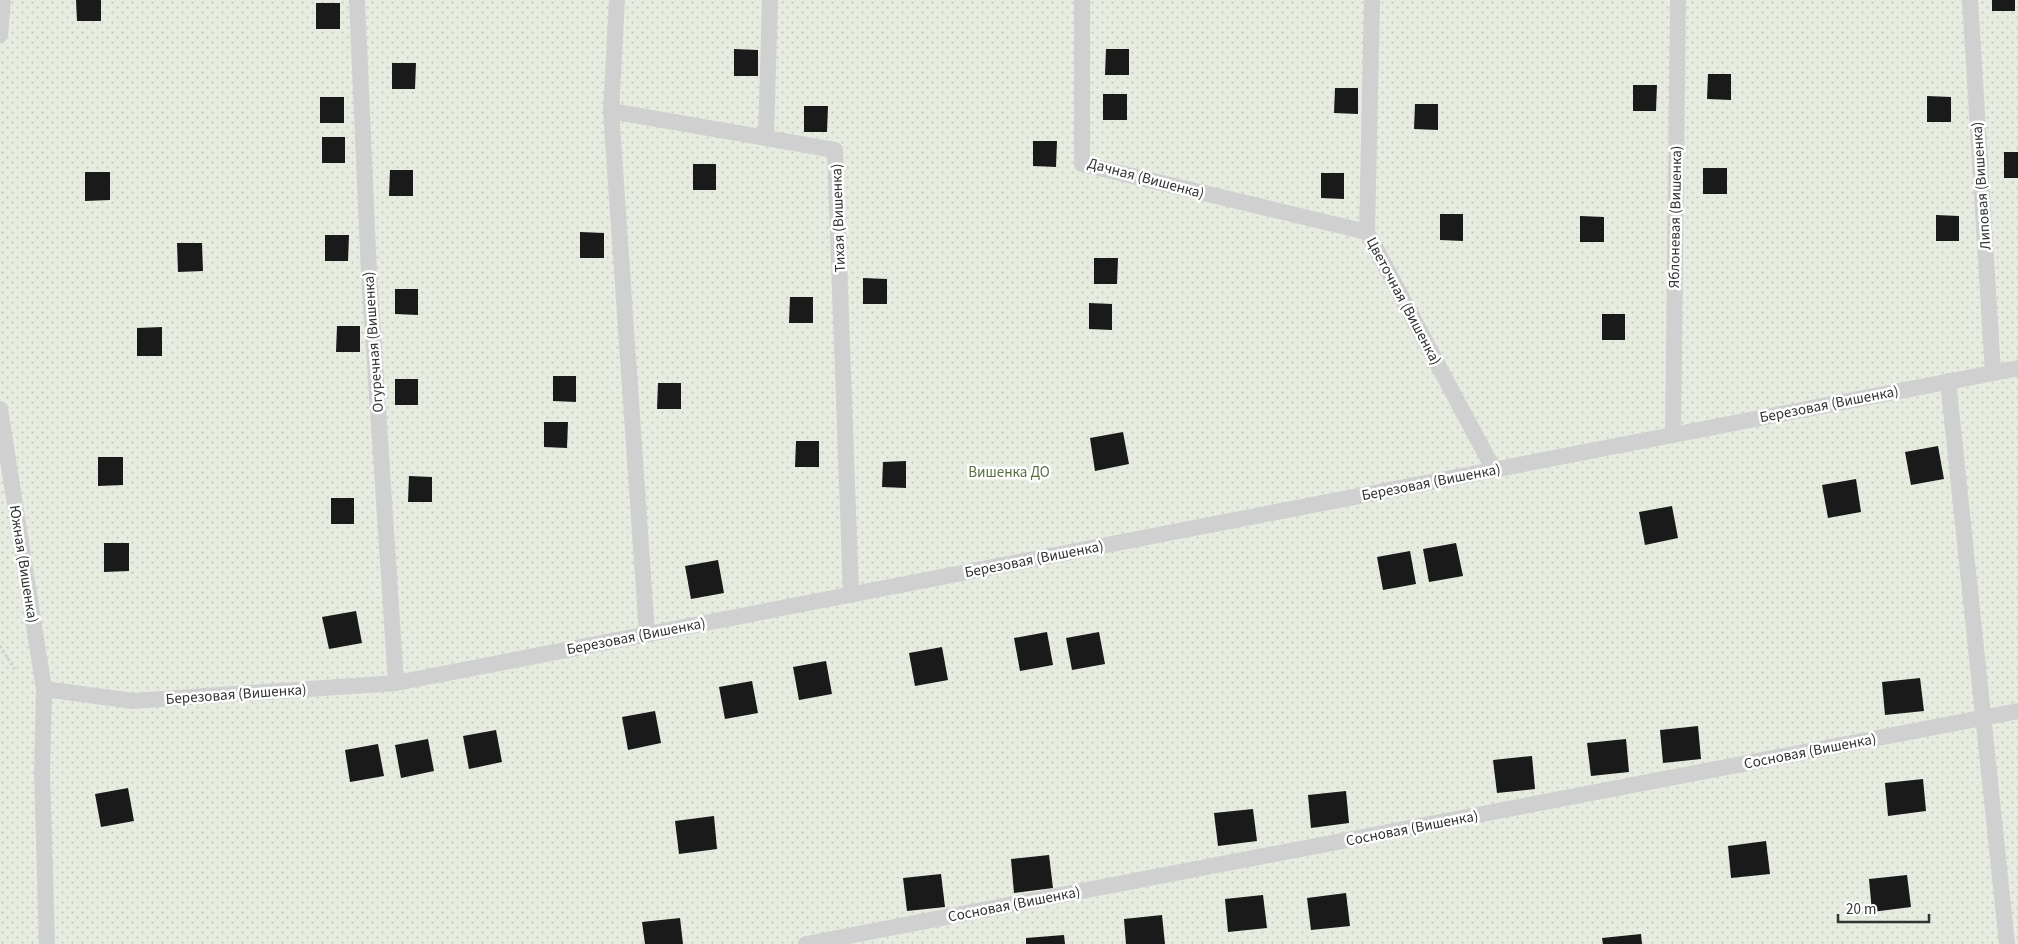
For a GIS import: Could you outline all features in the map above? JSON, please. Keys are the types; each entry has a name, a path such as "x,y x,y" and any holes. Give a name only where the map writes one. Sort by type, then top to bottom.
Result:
{"lane":[{"path":"0,35 3,0"},
{"name":"Огуречная (Вишенка)","path":"357,0 369,274 396,683"},
{"path":"616,0 611,111 647,634"},
{"path":"766,137 770,0"},
{"name":"Дачная (Вишенка)","path":"1082,0 1082,164 1368,232"},
{"name":"Цветочная (Вишенка)","path":"1372,0 1368,232 1494,470"},
{"name":"Яблоневая (Вишенка)","path":"1673,435 1678,0"},
{"name":"Липовая (Вишенка)","path":"1970,0 1993,373"},
{"name":"Тихая (Вишенка)","path":"611,111 836,150 851,595"},
{"name":"Березовая (Вишенка)","path":"44,689 133,701 396,683 2018,368"},
{"path":"1948,381 2007,944"},
{"name":"Южная (Вишенка)","path":"0,410 44,689 42,773 47,944"},
{"name":"Сосновая (Вишенка)","path":"806,944 2018,711"}],"green space":[{"name":"Вишенка ДО","path":"0,0 2018,0 2018,944 0,944"}],"building":[{"path":"76,0 101,0 101,21 77,21"},
{"path":"1992,0 2015,0 2015,11 1992,11"},
{"path":"316,3 340,3 340,29 316,29"},
{"path":"734,49 758,50 758,76 734,76"},
{"path":"1106,49 1129,49 1129,75 1105,75"},
{"path":"392,63 416,63 415,89 392,89"},
{"path":"1708,74 1731,74 1731,100 1707,99"},
{"path":"1633,85 1657,85 1656,111 1633,111"},
{"path":"1335,88 1358,88 1358,114 1334,113"},
{"path":"1103,94 1127,94 1127,120 1103,120"},
{"path":"1927,96 1951,97 1951,122 1927,122"},
{"path":"320,97 344,97 344,123 320,123"},
{"path":"1415,104 1438,104 1438,130 1414,129"},
{"path":"804,106 828,106 827,132 804,132"},
{"path":"322,137 345,137 345,163 322,163"},
{"path":"1033,141 1057,141 1056,167 1033,166"},
{"path":"2004,152 2018,152 2018,178 2004,178"},
{"path":"693,164 716,164 716,190 693,190"},
{"path":"1703,168 1727,168 1727,194 1703,194"},
{"path":"390,170 413,170 413,196 389,196"},
{"path":"85,172 110,172 110,200 85,201"},
{"path":"1321,173 1344,173 1344,199 1321,198"},
{"path":"1440,214 1463,214 1463,241 1440,240"},
{"path":"1936,215 1959,216 1959,241 1936,241"},
{"path":"1580,216 1604,217 1604,242 1580,242"},
{"path":"580,232 604,233 604,258 580,258"},
{"path":"325,235 349,235 348,261 325,261"},
{"path":"177,243 202,243 203,271 178,272"},
{"path":"1094,258 1118,258 1117,284 1094,284"},
{"path":"863,278 887,279 887,304 863,304"},
{"path":"395,289 418,289 418,315 395,314"},
{"path":"790,297 813,297 813,323 789,323"},
{"path":"1089,303 1112,304 1112,330 1089,329"},
{"path":"1602,314 1625,314 1625,340 1602,340"},
{"path":"337,326 360,326 360,352 336,352"},
{"path":"162,327 162,356 137,356 137,328"},
{"path":"553,376 576,376 576,402 553,401"},
{"path":"395,379 418,379 418,405 395,405"},
{"path":"658,383 681,383 681,409 657,409"},
{"path":"544,422 568,422 567,448 544,447"},
{"path":"1123,432 1129,464 1095,471 1090,438"},
{"path":"796,441 819,441 819,467 795,467"},
{"path":"1938,446 1944,479 1911,485 1905,452"},
{"path":"98,457 123,457 123,485 98,486"},
{"path":"906,461 906,488 882,487 883,462"},
{"path":"409,476 432,477 432,502 408,502"},
{"path":"1856,479 1861,512 1828,518 1822,485"},
{"path":"331,498 354,498 354,524 331,524"},
{"path":"1672,506 1678,538 1645,545 1639,512"},
{"path":"104,543 129,543 129,571 104,572"},
{"path":"1456,543 1463,576 1429,582 1423,549"},
{"path":"1410,551 1416,584 1383,590 1377,557"},
{"path":"718,560 724,593 691,599 685,566"},
{"path":"356,611 362,643 329,649 322,617"},
{"path":"1047,632 1053,665 1020,671 1014,638"},
{"path":"1099,632 1105,664 1072,670 1066,638"},
{"path":"942,647 948,680 915,686 909,653"},
{"path":"826,661 832,694 799,700 793,667"},
{"path":"1920,678 1924,711 1885,715 1882,682"},
{"path":"752,681 758,713 725,719 719,687"},
{"path":"655,711 661,743 628,750 622,717"},
{"path":"1698,726 1701,759 1663,763 1660,730"},
{"path":"496,730 502,762 469,769 463,736"},
{"path":"428,739 434,771 401,778 395,745"},
{"path":"1626,739 1629,772 1591,776 1587,743"},
{"path":"378,744 384,776 350,782 345,750"},
{"path":"1532,756 1535,789 1497,793 1493,760"},
{"path":"1923,779 1926,811 1888,816 1885,783"},
{"path":"128,788 134,821 101,827 95,794"},
{"path":"1346,791 1349,823 1311,828 1308,795"},
{"path":"1253,809 1257,841 1218,846 1214,813"},
{"path":"714,816 717,849 679,854 675,821"},
{"path":"1766,841 1770,874 1731,878 1728,846"},
{"path":"1049,855 1053,888 1014,893 1011,859"},
{"path":"941,874 945,907 907,911 903,878"},
{"path":"1907,875 1911,907 1872,912 1869,879"},
{"path":"1346,893 1350,926 1311,930 1307,898"},
{"path":"1263,895 1267,928 1228,932 1225,899"},
{"path":"1162,915 1165,944 1126,944 1124,919"},
{"path":"680,918 683,944 645,944 642,922"},
{"path":"1641,934 1642,944 1603,944 1602,938"},
{"path":"1064,935 1065,944 1026,944 1026,938"}]}
